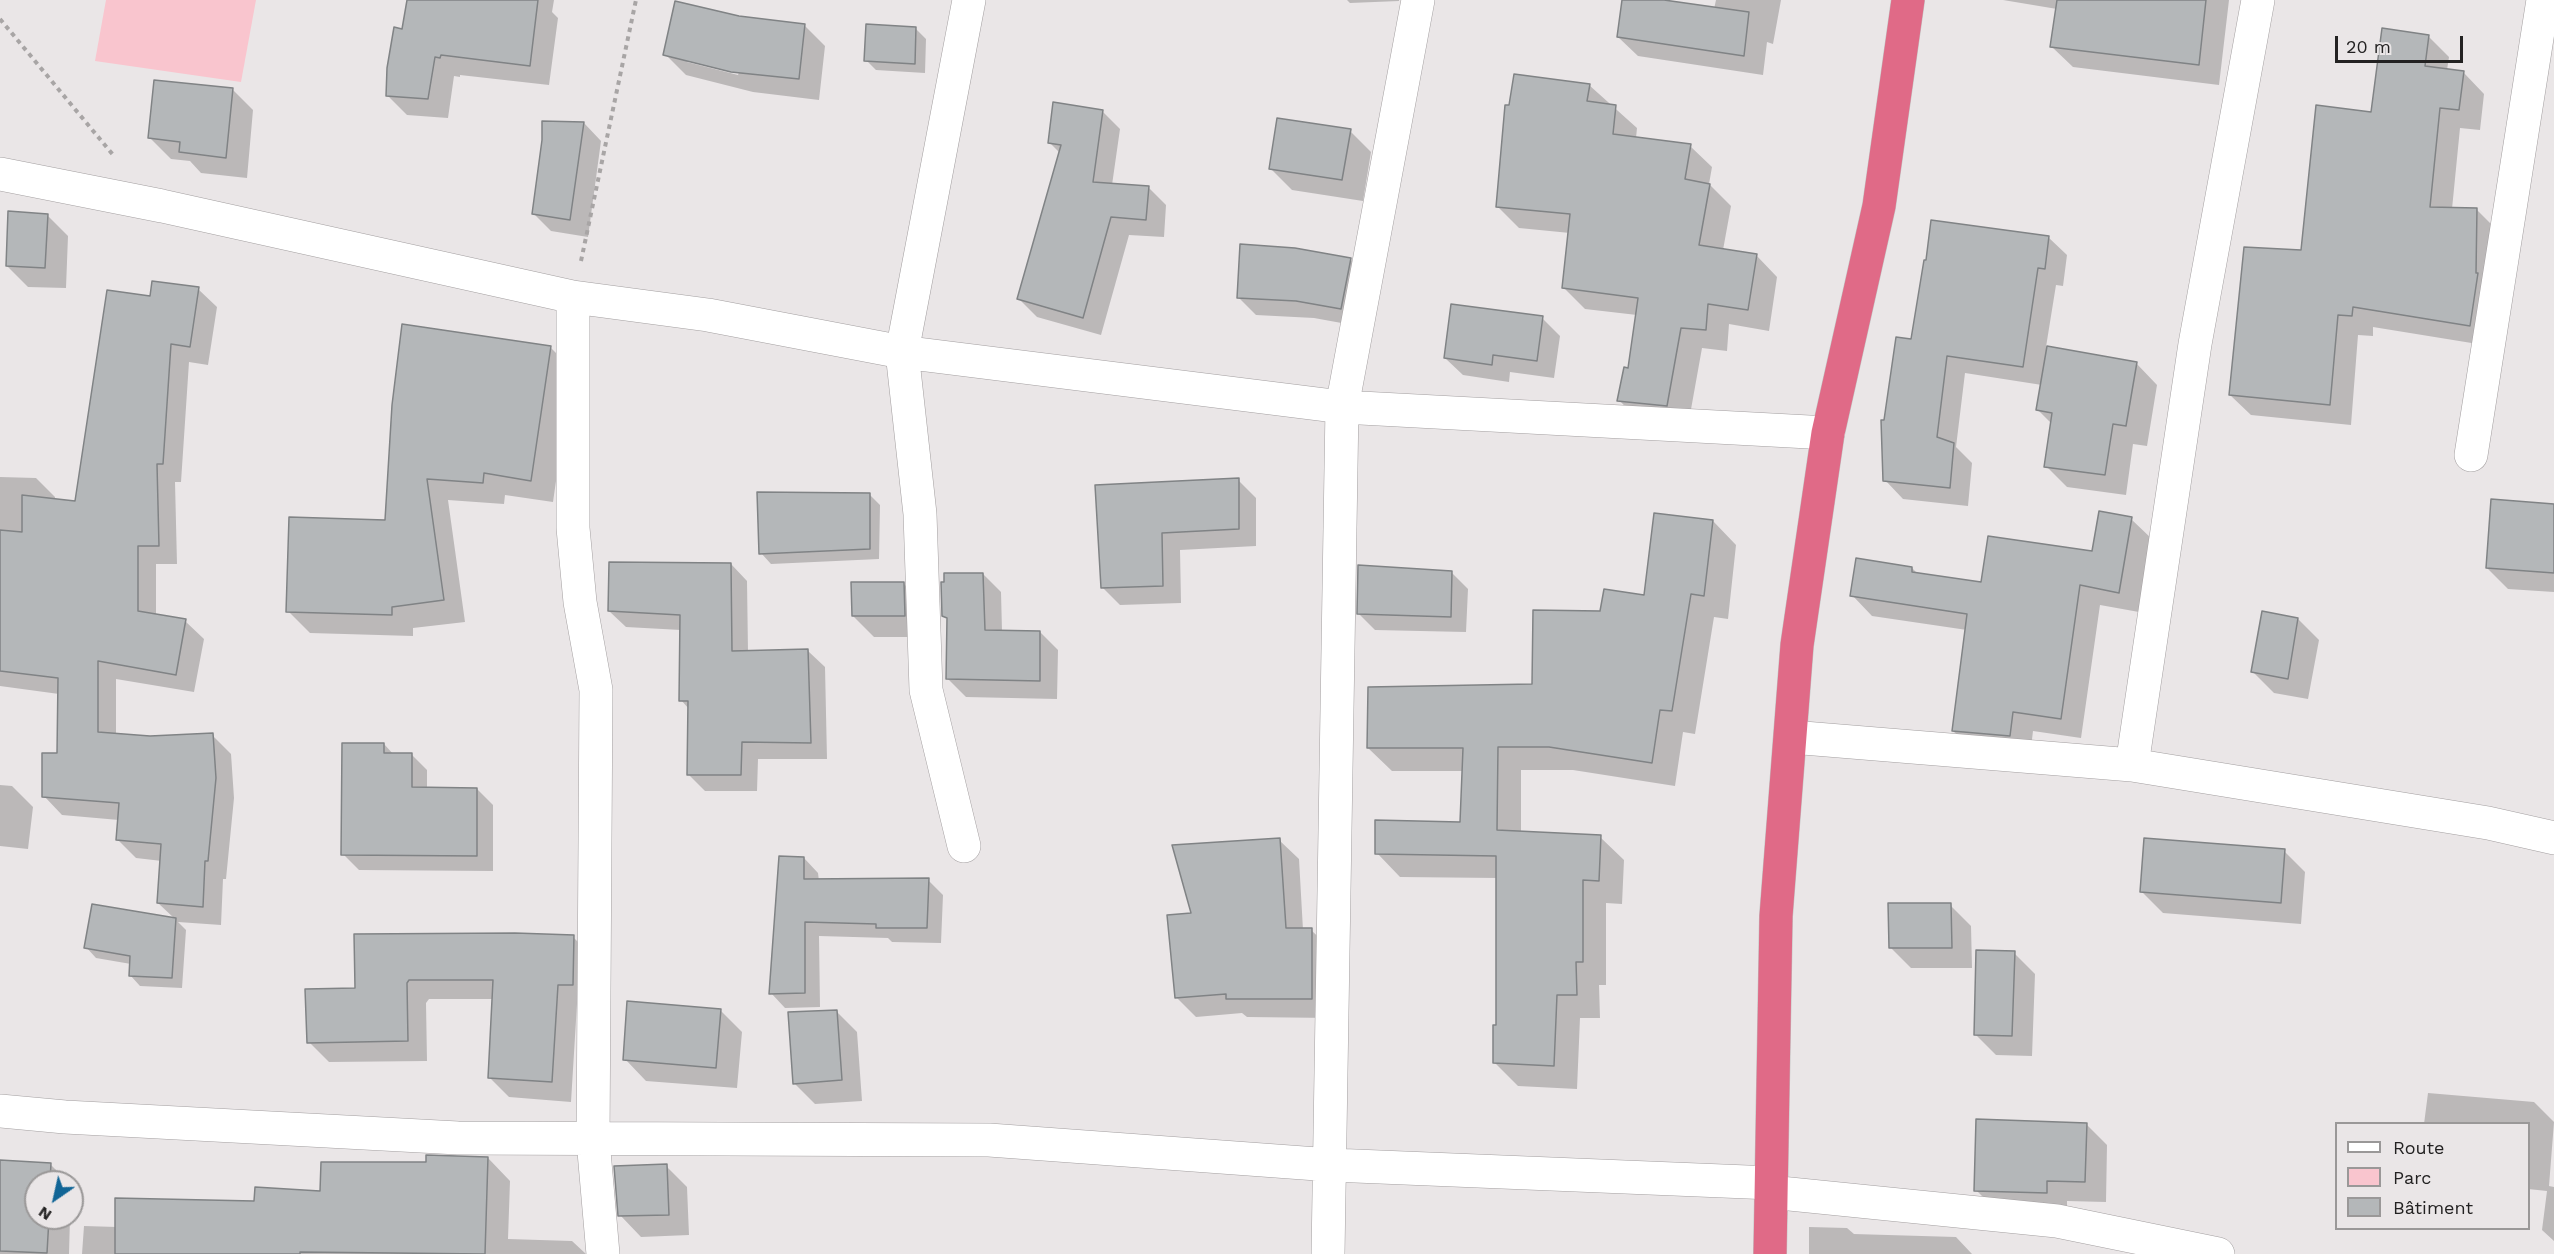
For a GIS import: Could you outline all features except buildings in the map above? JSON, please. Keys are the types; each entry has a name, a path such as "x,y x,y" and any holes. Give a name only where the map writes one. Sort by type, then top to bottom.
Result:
{"highway":[{"path":"1770,1254 1776,916 1797,645 1828,433 1879,206 1908,0"}],"street":[{"path":"964,846 926,690 920,514 902,352 969,0"},
{"path":"1328,1254 1342,407 1418,0"},
{"path":"2132,765 2195,344 2258,0"},
{"path":"2471,455 2543,0"},
{"path":"0,174 162,206 573,297 708,315 902,352 1342,407 1828,433"},
{"path":"573,297 573,528 580,602 596,690 593,1140 603,1254"},
{"path":"1791,737 2132,765 2488,823 2554,838"},
{"path":"0,1111 283,1130 458,1138 989,1140 1331,1164 1771,1187 2057,1221 2218,1254"}],"path":[{"path":"573,297 636,0"},
{"path":"0,19 119,162"}],"green space":[{"path":"106,0 256,0 241,82 95,61"}]}
